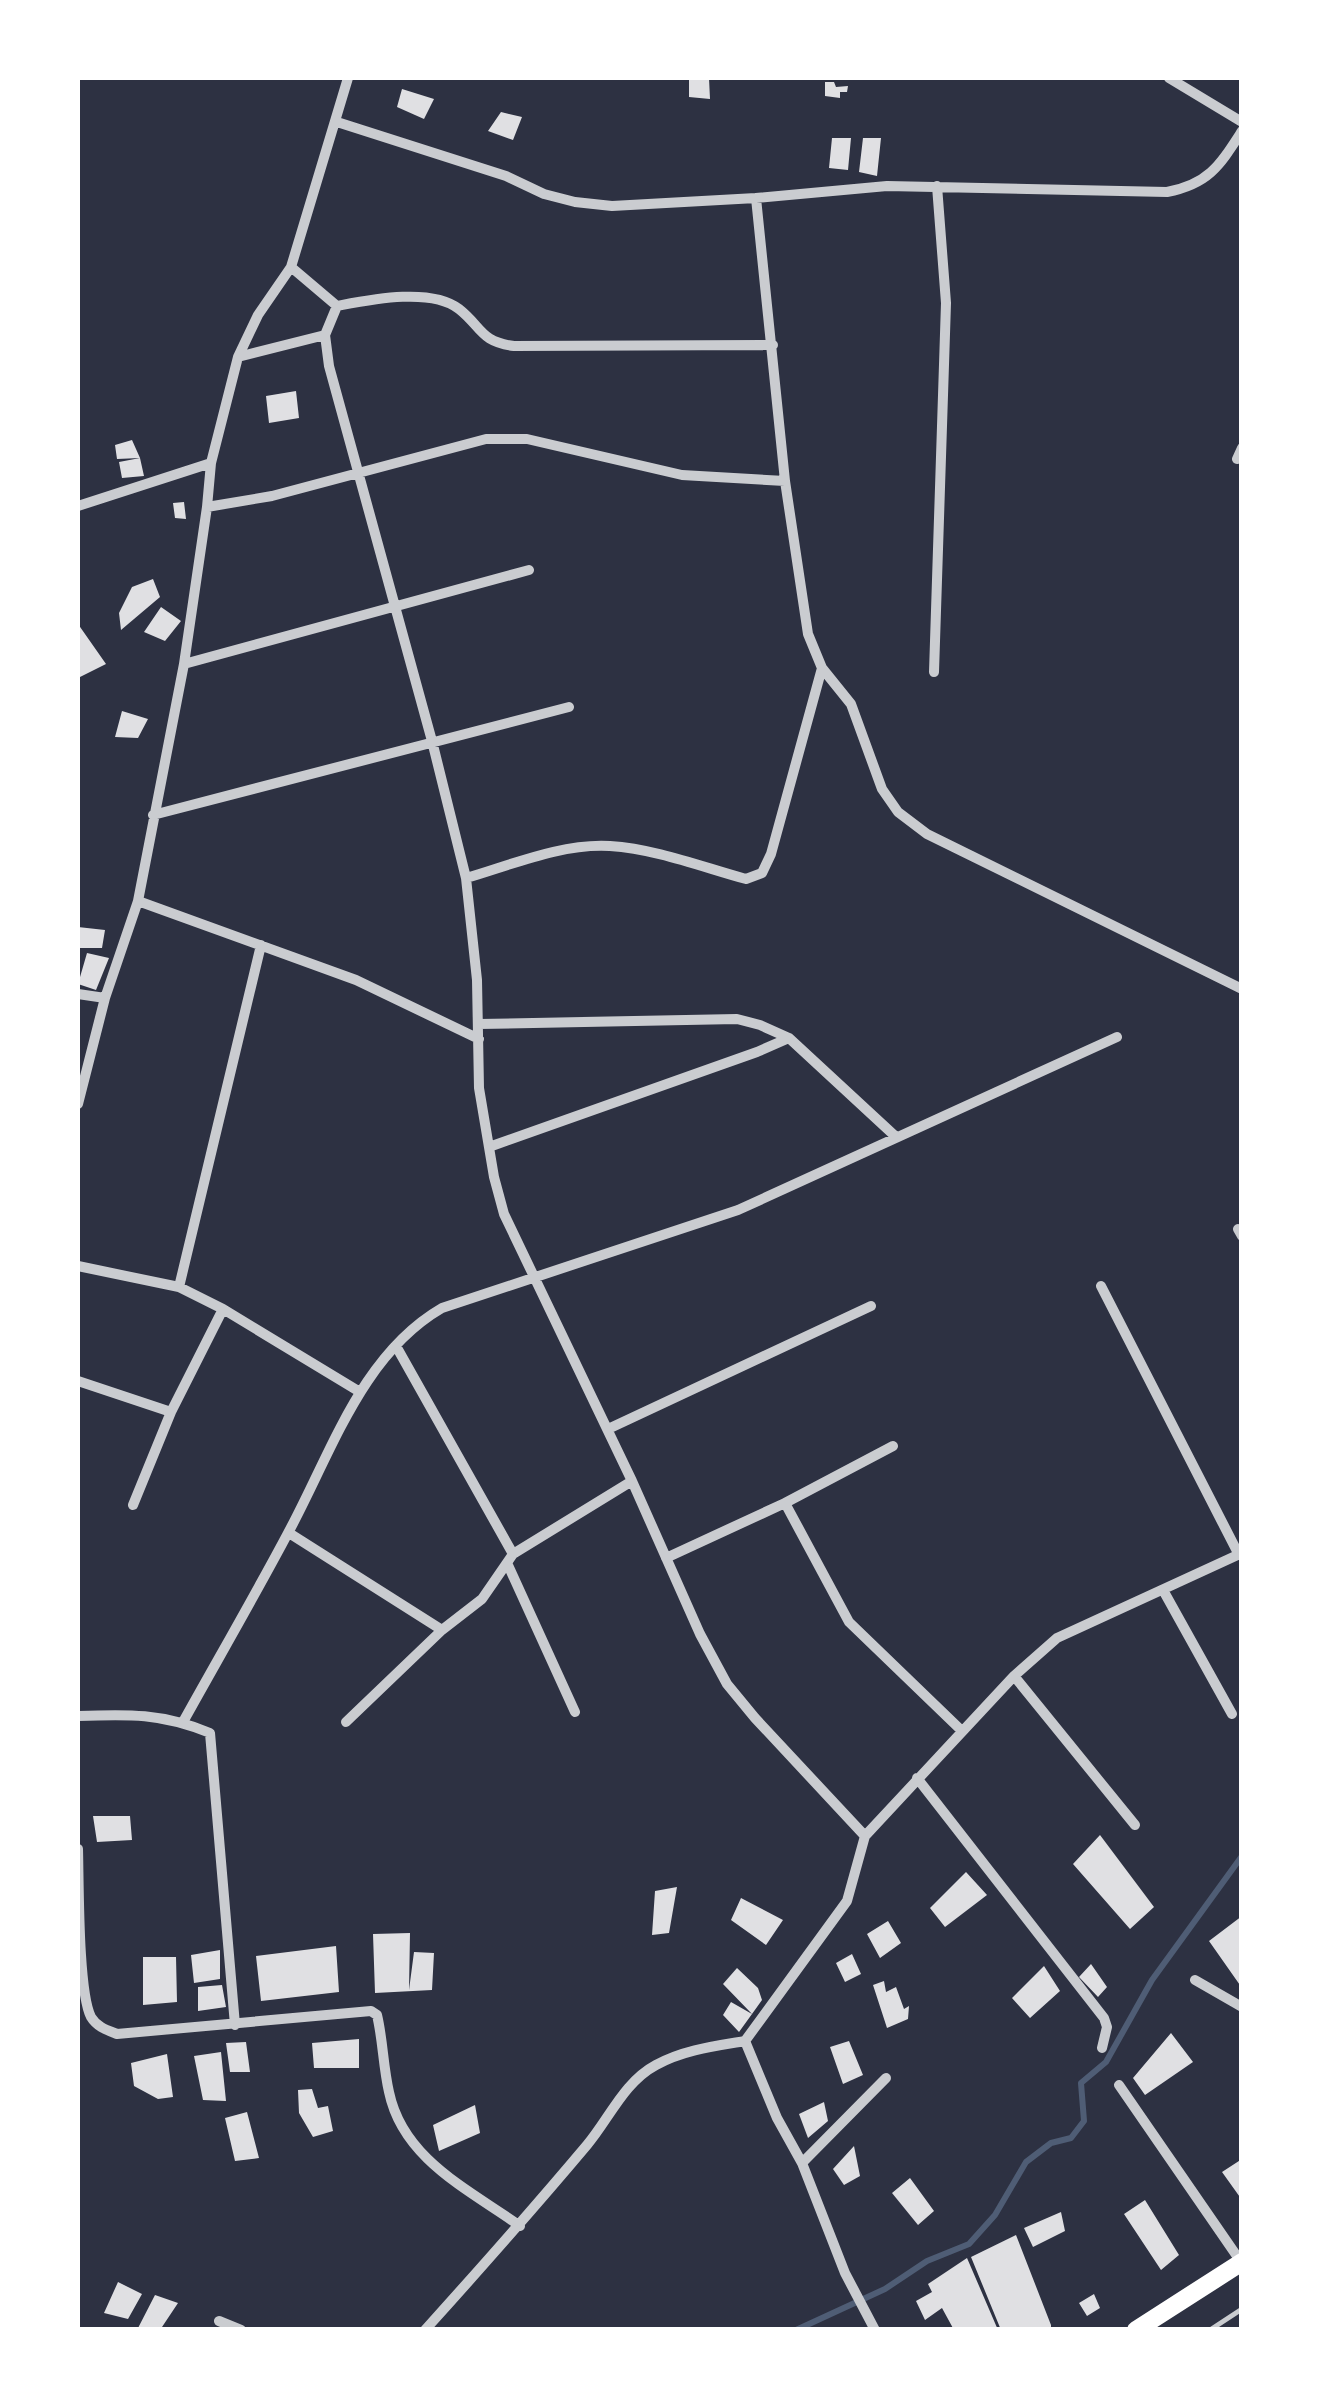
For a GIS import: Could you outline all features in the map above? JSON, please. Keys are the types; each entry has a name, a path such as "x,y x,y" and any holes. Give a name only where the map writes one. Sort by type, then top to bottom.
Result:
{"highway":[{"path":"1136,2330 1241,2262"}],"street":[{"path":"78,1104 104,998 138,901 184,664 208,506 210,464 238,357 258,315 291,267 348,78"},
{"path":"1169,78 1242,122"},
{"path":"336,122 506,176 544,194 612,206 887,186 1168,192 1205,180 1242,131"},
{"path":"934,672 946,303 936,186"},
{"path":"756,198 801,602 808,634 822,668 851,704 882,790 898,812 927,834 1242,988"},
{"path":"291,267 337,306"},
{"path":"337,306 381,298 444,301 457,307 485,338 514,346 773,345"},
{"path":"337,306 325,335 329,366 466,878 480,1024 480,1088 504,1214 726,1684 864,1836"},
{"path":"238,357 325,335"},
{"path":"208,506 272,496 486,440 527,439 682,474 785,481"},
{"path":"78,506 210,464"},
{"path":"184,664 529,570"},
{"path":"466,878 549,853 608,846 642,850 746,879 762,873 771,854 822,668"},
{"path":"153,815 569,707"},
{"path":"138,901 356,980 479,1040"},
{"path":"179,1287 260,945"},
{"path":"78,994 104,998"},
{"path":"480,1024 736,1019 760,1025 789,1038 895,1136"},
{"path":"183,1722 288,1533 360,1392 414,1324 442,1308 738,1210 1117,1036"},
{"path":"489,1147 789,1038"},
{"path":"78,1266 179,1287 223,1309 360,1392"},
{"path":"425,2330 520,2226 598,2132 629,2086 655,2065 686,2053 744,2041 846,1902 864,1836 1014,1676 1057,1638 1240,1554 1101,1286"},
{"path":"608,1430 872,1306"},
{"path":"134,1505 171,1412 223,1309"},
{"path":"396,1346 511,1559 575,1712"},
{"path":"78,1382 171,1412"},
{"path":"666,1558 785,1503 894,1446"},
{"path":"346,1722 442,1630 482,1599 511,1559 632,1481"},
{"path":"785,1503 849,1622 962,1732"},
{"path":"288,1533 442,1630"},
{"path":"1163,1590 1232,1714"},
{"path":"1014,1676 1136,1825"},
{"path":"78,1716 144,1713 210,1733 235,2026"},
{"path":"917,1778 1104,2018 1107,2028 1102,2048"},
{"path":"78,1849 85,1993 91,2017 101,2028 117,2034 370,2011 377,2015 389,2094 401,2129 421,2156 520,2226"},
{"path":"1195,1980 1242,2007"},
{"path":"744,2041 777,2118 802,2162 844,2272 876,2330"},
{"path":"802,2162 886,2078"},
{"path":"1119,2085 1241,2262"},
{"path":"219,2321 240,2330"}],"lane":[{"path":"1210,2330 1242,2309"}],"building":[{"path":"689,78 709,78 710,99 689,97"},
{"path":"825,82 834,82 836,87 848,86 847,92 840,92 840,98 825,96"},
{"path":"402,89 434,99 424,119 397,107"},
{"path":"501,112 522,117 513,140 488,131"},
{"path":"832,138 851,138 848,170 829,168"},
{"path":"863,138 881,138 877,176 859,172"},
{"path":"296,391 299,418 269,423 266,396"},
{"path":"132,440 140,458 117,459 115,445"},
{"path":"140,458 144,476 122,478 119,462"},
{"path":"184,502 186,519 175,518 173,503"},
{"path":"153,579 160,597 121,630 119,613 132,587"},
{"path":"161,607 181,621 165,641 144,632"},
{"path":"78,624 106,664 80,677 78,673"},
{"path":"122,711 148,719 138,738 115,737"},
{"path":"78,927 105,930 102,948 78,948"},
{"path":"87,953 109,958 96,990 78,984"},
{"path":"93,1816 130,1816 132,1840 97,1842"},
{"path":"1100,1835 1154,1907 1130,1929 1073,1864"},
{"path":"966,1872 987,1895 945,1927 930,1908"},
{"path":"677,1887 669,1933 652,1935 655,1891"},
{"path":"741,1898 783,1920 766,1945 731,1920"},
{"path":"1242,1916 1242,1988 1209,1941"},
{"path":"888,1921 901,1943 880,1958 867,1934"},
{"path":"410,1933 409,1990 414,1952 434,1953 432,1990 375,1993 373,1934"},
{"path":"336,1946 339,1992 261,2001 256,1956"},
{"path":"220,1950 220,1979 194,1983 191,1955"},
{"path":"852,1954 861,1974 845,1982 836,1963"},
{"path":"143,1957 176,1957 177,2002 143,2005"},
{"path":"1091,1964 1107,1987 1098,1997 1079,1977"},
{"path":"1044,1966 1060,1991 1030,2018 1012,1998"},
{"path":"737,1968 758,1988 762,2000 752,2014 723,1984"},
{"path":"884,1981 886,1992 896,1987 904,2009 909,2006 908,2019 887,2028 873,1985"},
{"path":"222,1985 226,2007 198,2011 198,1987"},
{"path":"731,2002 752,2014 739,2032 723,2015"},
{"path":"1171,2033 1193,2062 1145,2095 1133,2078"},
{"path":"359,2039 359,2068 314,2068 312,2043"},
{"path":"849,2041 863,2075 843,2084 830,2047"},
{"path":"246,2042 250,2072 230,2072 226,2043"},
{"path":"221,2052 226,2101 203,2100 194,2056"},
{"path":"167,2054 173,2097 158,2099 134,2086 131,2063"},
{"path":"312,2089 318,2108 328,2106 333,2131 313,2137 299,2113 298,2090"},
{"path":"824,2102 828,2121 808,2138 799,2114"},
{"path":"475,2105 480,2133 439,2151 433,2125"},
{"path":"247,2112 259,2158 235,2161 225,2118"},
{"path":"854,2146 860,2176 844,2185 833,2169"},
{"path":"1242,2159 1242,2200 1222,2172"},
{"path":"910,2178 934,2211 918,2225 892,2193"},
{"path":"1145,2200 1179,2255 1161,2270 1124,2214"},
{"path":"1061,2212 1065,2231 1033,2247 1024,2228"},
{"path":"1016,2235 1051,2330 1001,2330 971,2257"},
{"path":"967,2258 998,2330 954,2330 942,2308 925,2320 916,2301 932,2292 928,2284"},
{"path":"118,2282 142,2294 128,2319 104,2313"},
{"path":"1094,2294 1100,2308 1087,2316 1079,2303"},
{"path":"155,2295 178,2303 160,2330 137,2330"}],"waterway":[{"path":"796,2330 885,2289 927,2261 969,2244 995,2215 1026,2162 1051,2143 1071,2138 1084,2121 1081,2083 1106,2062 1152,1980 1242,1856"}]}
